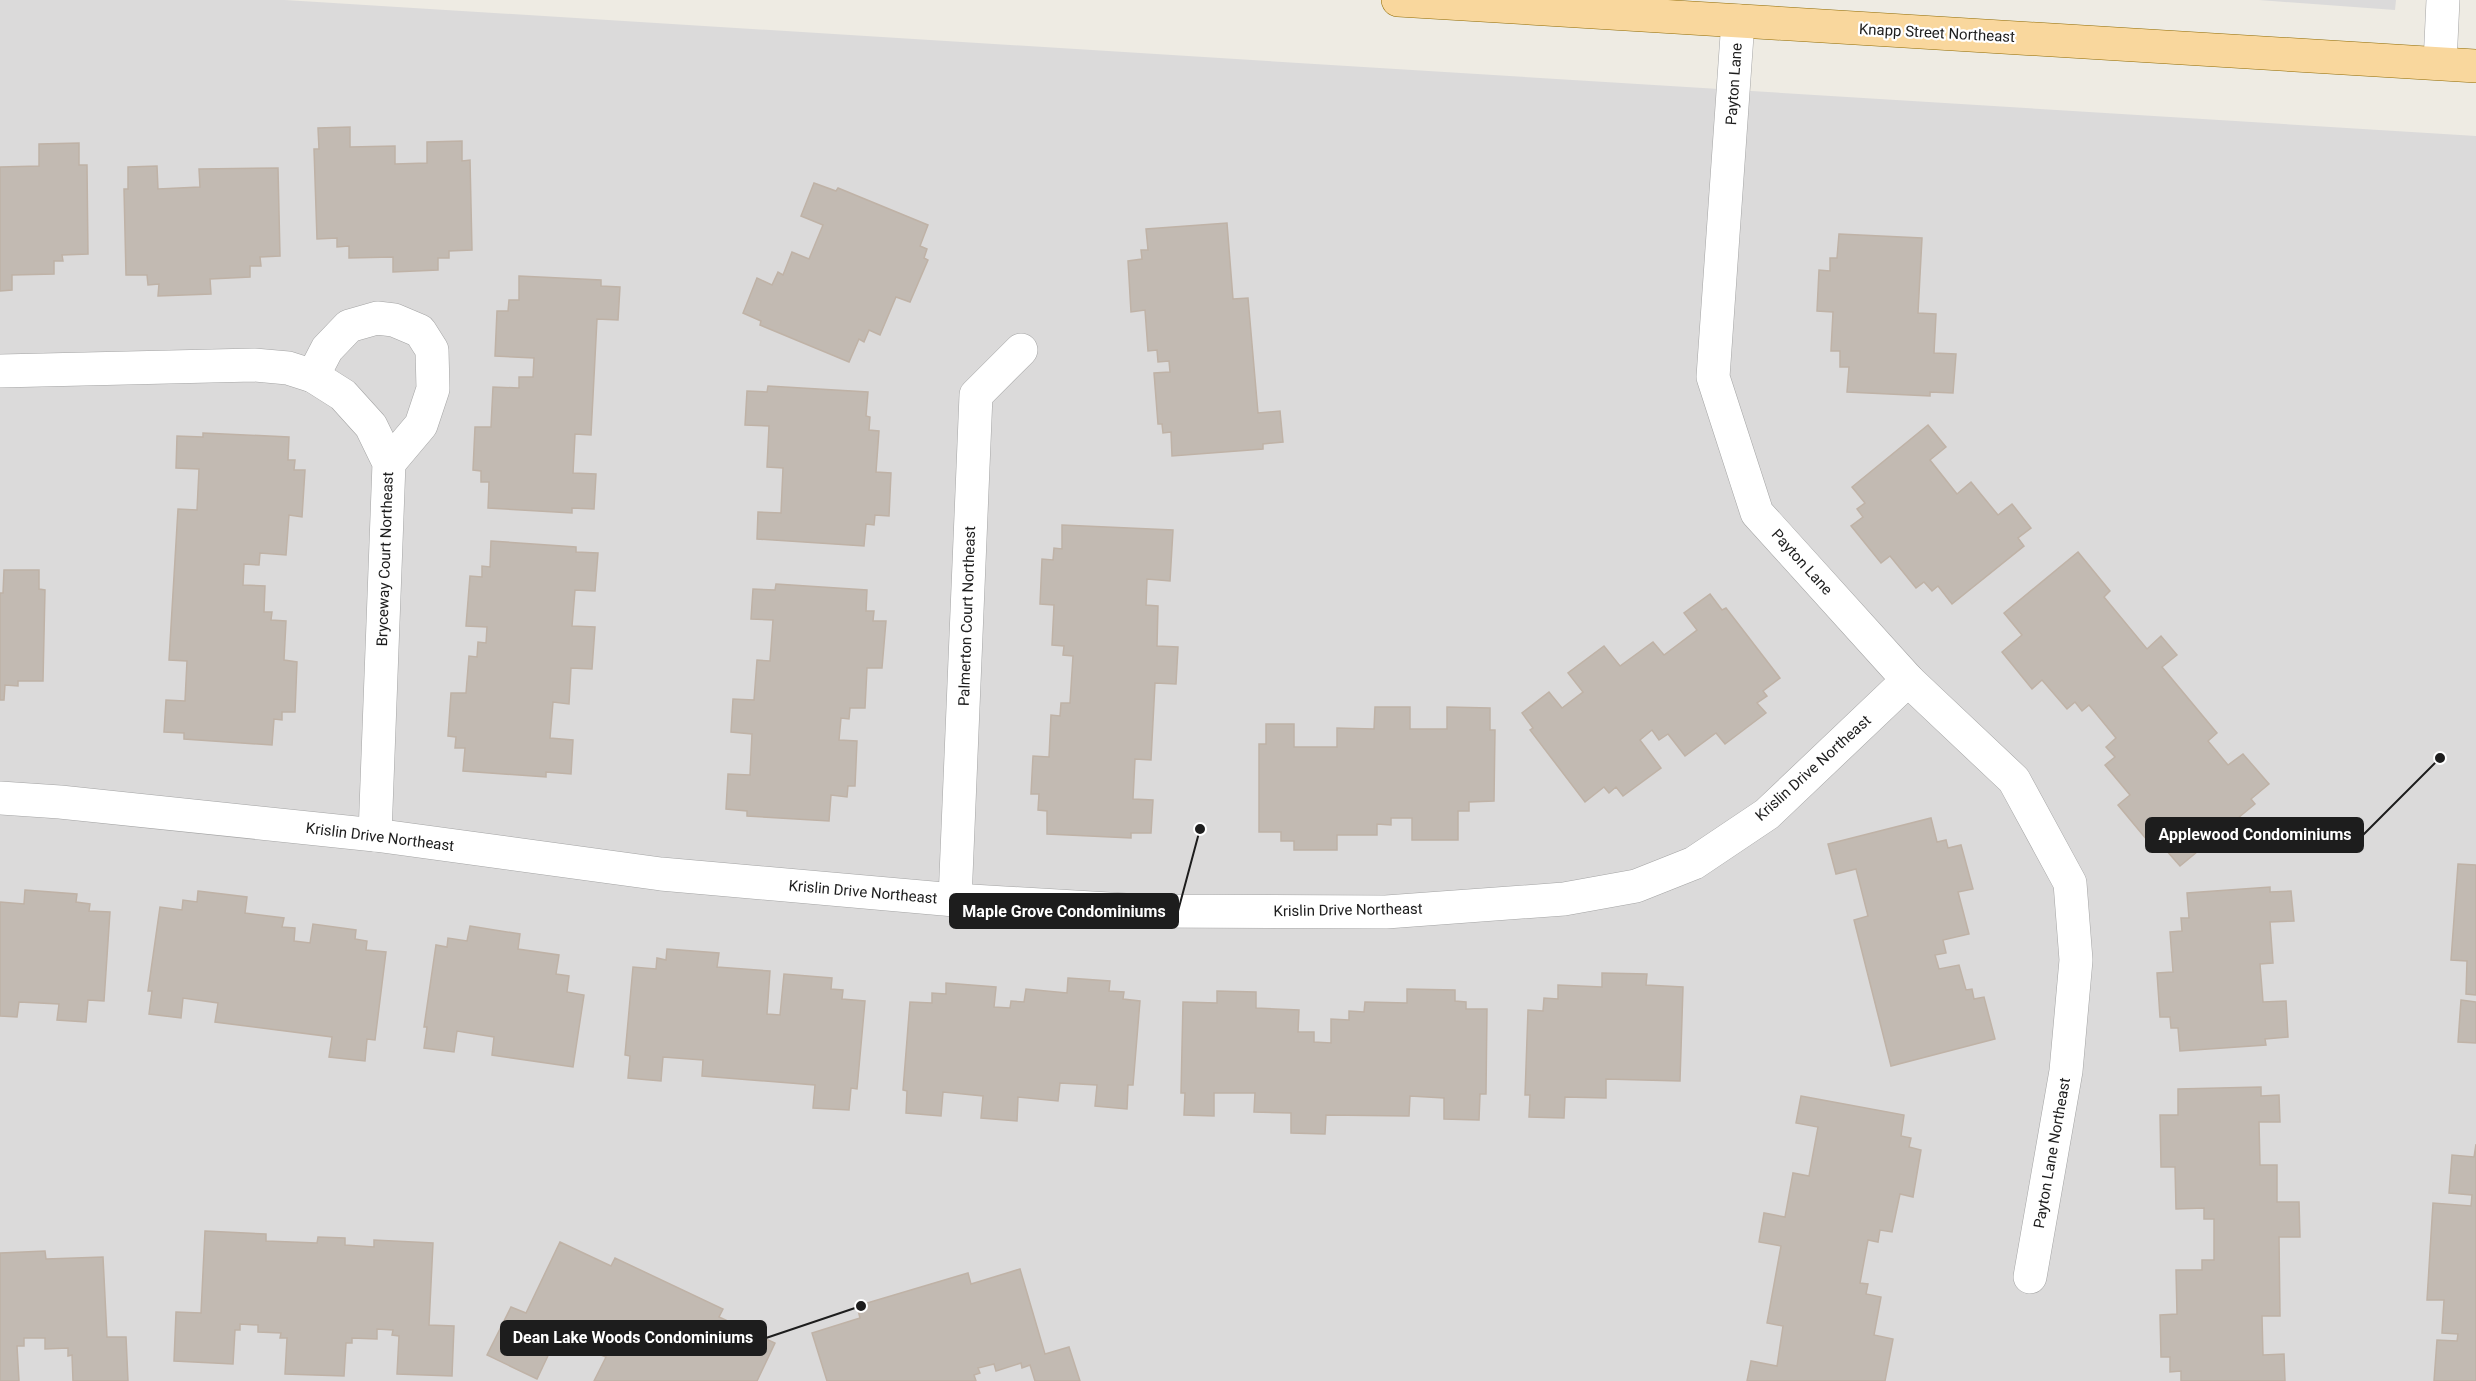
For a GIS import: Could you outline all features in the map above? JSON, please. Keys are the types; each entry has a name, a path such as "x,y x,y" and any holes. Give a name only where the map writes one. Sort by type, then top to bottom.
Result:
{"main road":[{"name":"Knapp Street Northeast","path":"1398,0 2476,66"}],"street":[{"path":"2440,63 2443,0"},
{"name":"Payton Lane","path":"1738,21 1713,377 1757,513 1908,680 2014,780 2070,883 2076,960 2070,1027"},
{"path":"313,376 327,349 349,326 377,318 394,320 420,331 432,350 433,388 421,425 389,463"},
{"name":"Palmerton Court Northeast","path":"955,900 976,395 1021,350"},
{"name":"Bryceway Court Northeast","path":"0,370 254,365 288,368 313,376 343,396 372,426 389,463 375,835"},
{"name":"Krislin Drive Northeast","path":"0,798 60,802 375,835 661,874 955,900 1143,911 1386,912 1564,899 1636,885 1694,863 1767,814 1908,680"},
{"name":"Payton Lane Northeast","path":"2031,1277 2066,1071 2070,1027"}],"shaded area":[{"path":"0,0 285,0 2476,136 2476,1381 0,1381"},
{"path":"2259,0 2396,0 2395,10"}],"building":[{"path":"350,127 350,147 395,146 395,164 427,163 427,142 462,141 462,161 470,160 472,250 449,251 449,258 438,258 438,270 393,272 393,257 349,258 349,246 337,247 337,238 317,239 314,149 319,149 318,128"},
{"path":"79,143 79,165 87,165 88,254 62,255 63,261 54,261 54,274 12,275 12,290 0,291 0,167 39,166 39,144"},
{"path":"157,166 158,189 200,187 199,169 278,168 280,256 260,257 261,266 250,266 250,277 210,279 211,294 158,296 159,284 148,285 147,275 126,275 124,189 128,189 128,167"},
{"path":"814,183 836,191 838,188 928,225 920,246 927,249 924,258 928,260 910,302 896,297 880,335 869,330 864,342 859,339 849,362 760,325 761,321 743,313 757,278 772,285 778,272 783,275 792,252 809,259 823,225 801,216"},
{"path":"1227,223 1233,299 1248,298 1258,413 1280,411 1283,442 1263,444 1263,449 1172,456 1171,432 1163,433 1162,424 1158,424 1154,373 1170,372 1169,361 1158,362 1157,350 1148,351 1145,310 1131,312 1128,261 1142,259 1141,250 1148,250 1146,229"},
{"path":"1839,234 1922,238 1918,313 1936,314 1934,353 1956,354 1953,393 1930,392 1930,396 1847,392 1849,367 1840,367 1840,351 1831,351 1833,312 1817,311 1819,270 1830,271 1830,258 1837,258"},
{"path":"519,276 601,280 601,286 620,287 618,320 597,319 591,435 575,434 573,473 596,474 594,509 572,508 572,513 488,508 489,482 481,482 481,471 473,470 475,427 491,427 493,387 519,388 519,377 533,377 534,358 495,356 497,311 508,311 509,300 519,300"},
{"path":"768,386 868,392 866,416 870,417 869,430 879,431 876,472 891,473 889,516 875,515 874,525 866,524 864,546 757,539 758,512 781,513 783,468 767,467 769,426 745,425 747,391 767,392"},
{"path":"1928,425 1946,447 1930,460 1957,494 1971,482 1998,515 2012,504 2031,528 2018,538 2024,546 1952,604 1938,586 1932,591 1924,582 1916,588 1890,556 1881,563 1851,526 1863,517 1857,509 1865,503 1852,487"},
{"path":"203,433 289,437 288,460 295,460 294,470 305,470 302,517 289,515 286,555 260,553 259,565 244,564 243,585 265,586 264,612 272,612 271,620 286,621 284,660 297,662 295,712 282,712 282,720 274,719 272,745 184,739 184,733 164,732 166,700 185,701 187,661 169,660 178,509 197,510 199,469 176,468 177,436 203,437"},
{"path":"1062,525 1173,530 1170,581 1147,579 1146,605 1158,606 1157,646 1178,647 1176,684 1155,683 1151,760 1135,759 1133,799 1153,800 1151,833 1131,833 1131,838 1047,834 1047,811 1038,810 1039,794 1031,794 1033,756 1049,757 1051,715 1060,716 1061,703 1070,703 1073,656 1063,655 1064,646 1052,645 1054,605 1040,604 1042,559 1053,560 1054,548 1062,549"},
{"path":"491,541 576,547 576,552 598,553 595,591 575,590 572,626 595,627 592,669 571,668 569,704 553,702 550,738 573,740 571,774 546,772 546,777 463,771 465,748 455,748 456,737 448,736 451,693 466,693 469,656 477,657 478,642 486,643 487,627 466,626 470,576 482,577 482,566 490,567"},
{"path":"2078,552 2110,591 2104,597 2147,649 2161,636 2177,655 2162,667 2217,733 2208,741 2228,765 2243,754 2269,784 2251,799 2255,804 2180,866 2158,841 2152,846 2118,805 2130,795 2105,765 2115,757 2106,747 2116,738 2089,705 2082,711 2075,702 2067,709 2042,680 2032,689 2002,652 2022,635 2004,613"},
{"path":"4,570 39,570 39,589 45,590 43,681 18,681 18,686 5,685 4,700 0,700 0,593 3,593"},
{"path":"776,584 867,590 866,611 874,611 873,621 886,621 882,668 867,668 865,708 850,708 849,719 841,718 839,740 857,741 855,786 848,786 847,797 831,795 829,821 747,816 747,811 726,809 728,774 750,775 752,734 731,732 733,699 754,700 757,660 770,661 773,620 751,619 753,589 775,590"},
{"path":"1710,594 1722,610 1726,608 1780,678 1763,691 1767,696 1757,703 1766,713 1725,744 1716,733 1685,756 1668,734 1659,740 1652,730 1640,740 1661,768 1623,796 1616,787 1609,793 1604,787 1585,802 1530,730 1533,728 1522,713 1549,692 1562,708 1583,692 1568,673 1604,646 1620,666 1653,642 1664,655 1697,630 1684,613"},
{"path":"1375,707 1410,707 1410,729 1447,729 1447,707 1490,708 1490,730 1495,730 1494,801 1469,802 1469,811 1458,811 1458,840 1412,840 1412,818 1391,818 1391,825 1377,824 1377,835 1337,835 1337,850 1294,850 1294,841 1281,841 1281,832 1259,832 1259,744 1266,744 1266,724 1294,724 1294,747 1337,747 1337,728 1374,729"},
{"path":"1931,818 1937,842 1946,840 1948,848 1961,845 1973,889 1958,892 1969,934 1943,940 1946,953 1935,955 1939,969 1959,965 1966,990 1972,989 1974,999 1984,997 1995,1039 1891,1066 1854,920 1868,916 1856,869 1836,874 1828,844"},
{"path":"2458,864 2476,865 2476,995 2466,994 2467,961 2451,960"},
{"path":"2270,887 2270,892 2291,891 2294,921 2270,922 2273,963 2260,964 2263,1002 2286,1001 2288,1037 2265,1039 2266,1045 2180,1051 2178,1028 2171,1028 2170,1017 2160,1017 2157,973 2173,972 2170,932 2182,931 2181,918 2189,918 2187,893"},
{"path":"25,890 77,894 76,902 90,904 89,911 110,912 104,1001 88,1000 86,1022 57,1020 59,1004 19,1002 17,1017 0,1016 0,902 24,904"},
{"path":"198,891 247,897 245,913 284,918 282,927 295,928 294,941 310,943 313,924 356,930 355,939 367,941 366,950 386,952 375,1040 367,1039 365,1061 329,1057 332,1037 215,1022 218,1003 183,998 181,1018 149,1014 152,991 148,991 160,907 182,910 183,900 197,902"},
{"path":"470,926 520,934 518,949 559,955 556,974 569,976 567,992 584,995 573,1067 492,1055 494,1037 457,1031 454,1052 424,1048 427,1027 424,1027 436,945 447,947 448,938 467,941"},
{"path":"667,949 719,953 717,967 770,971 767,1014 780,1015 784,974 832,978 831,989 843,990 842,999 865,1001 857,1089 851,1088 849,1110 813,1108 815,1085 702,1076 703,1060 663,1057 661,1081 628,1078 630,1056 625,1055 633,967 656,969 657,958 666,960"},
{"path":"1602,973 1647,974 1646,985 1683,987 1680,1081 1606,1079 1606,1098 1565,1097 1564,1118 1529,1117 1530,1095 1525,1095 1528,1010 1543,1011 1544,998 1558,999 1558,985 1602,987"},
{"path":"1068,978 1110,981 1109,991 1124,992 1123,999 1140,1001 1133,1085 1128,1085 1127,1109 1095,1106 1097,1085 1060,1083 1058,1101 1018,1097 1017,1121 981,1118 983,1096 943,1092 941,1116 906,1113 907,1091 903,1090 910,1002 932,1003 932,993 946,994 946,983 996,987 994,1007 1010,1008 1011,1001 1024,1002 1026,989 1067,993"},
{"path":"1407,989 1455,990 1455,1001 1466,1002 1466,1009 1487,1009 1486,1094 1480,1094 1479,1120 1444,1119 1444,1098 1410,1096 1409,1116 1326,1115 1325,1134 1291,1133 1291,1113 1254,1112 1255,1093 1214,1093 1214,1116 1184,1115 1185,1093 1181,1093 1183,1002 1217,1003 1217,991 1256,992 1256,1008 1299,1010 1298,1032 1314,1032 1314,1042 1331,1043 1331,1019 1349,1020 1349,1011 1364,1012 1365,1002 1407,1003"},
{"path":"2461,1000 2476,1002 2476,1043 2458,1042"},
{"path":"2261,1087 2261,1096 2279,1095 2280,1122 2259,1122 2260,1165 2277,1165 2277,1202 2299,1202 2300,1237 2279,1237 2280,1316 2262,1316 2263,1355 2284,1354 2285,1381 2181,1381 2181,1371 2170,1372 2170,1357 2161,1357 2160,1315 2177,1314 2176,1270 2202,1270 2202,1260 2214,1260 2214,1219 2204,1219 2204,1208 2176,1209 2175,1167 2161,1167 2160,1115 2178,1115 2178,1089"},
{"path":"1801,1096 1904,1115 1901,1136 1911,1138 1909,1147 1921,1150 1913,1197 1900,1194 1892,1232 1880,1230 1878,1242 1868,1240 1860,1283 1868,1284 1866,1294 1881,1297 1874,1335 1893,1339 1885,1381 1747,1381 1751,1361 1777,1366 1783,1326 1767,1323 1781,1246 1759,1242 1764,1213 1785,1217 1793,1173 1809,1176 1818,1127 1796,1123"},
{"path":"2476,1144 2476,1381 2434,1381 2437,1340 2457,1341 2458,1334 2442,1333 2444,1300 2427,1300 2433,1203 2471,1206 2472,1195 2449,1193 2452,1155 2474,1157"},
{"path":"205,1231 266,1234 266,1241 317,1243 318,1237 345,1238 345,1245 374,1247 374,1240 433,1243 429,1325 454,1326 452,1376 397,1374 399,1336 392,1335 393,1330 377,1329 377,1339 352,1338 352,1343 346,1343 344,1376 285,1374 287,1338 280,1338 281,1333 258,1332 258,1325 240,1324 240,1330 235,1330 233,1364 174,1361 176,1312 201,1313"},
{"path":"560,1242 611,1266 615,1258 723,1309 719,1317 775,1343 757,1381 594,1381 606,1357 601,1355 603,1351 586,1342 582,1350 563,1341 560,1346 554,1343 537,1379 487,1355 511,1307 526,1313"},
{"path":"45,1251 46,1259 103,1257 107,1337 126,1337 128,1381 73,1381 72,1355 68,1356 68,1348 45,1349 45,1338 24,1338 24,1346 17,1346 19,1381 0,1381 0,1253"},
{"path":"1020,1269 1045,1354 1069,1347 1080,1381 1035,1381 1030,1365 1022,1368 1021,1363 996,1371 994,1364 978,1368 980,1373 974,1375 976,1381 827,1381 812,1333 860,1318 857,1306 968,1273 971,1284"}],"place":[{"name":"Applewood Condominiums","path":"2440,758"},
{"name":"Maple Grove Condominiums","path":"1200,829"},
{"name":"Dean Lake Woods Condominiums","path":"861,1306"}]}
